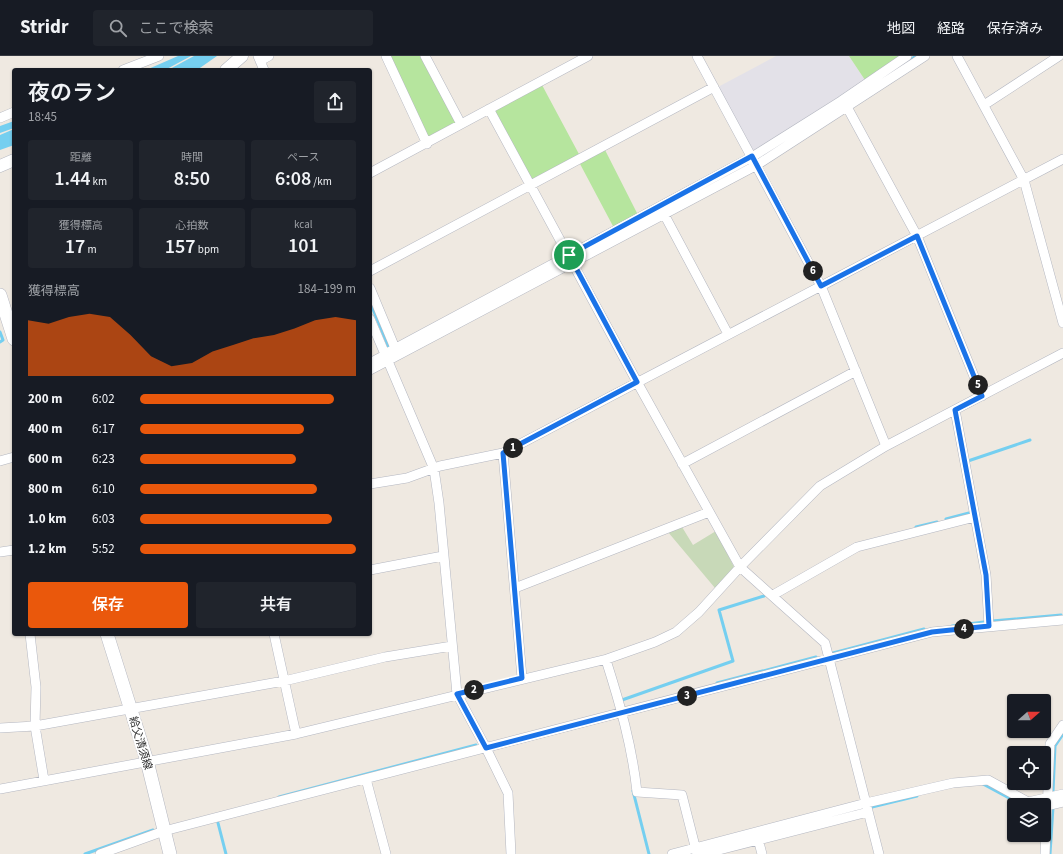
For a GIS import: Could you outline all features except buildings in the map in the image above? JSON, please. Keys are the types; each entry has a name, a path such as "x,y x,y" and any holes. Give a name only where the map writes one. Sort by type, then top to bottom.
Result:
{"main road":[{"path":"0,298 12,333"},
{"name":"給父清須線","path":"108,636 147,761 170,854"}],"street":[{"path":"128,68 159,56"},
{"path":"228,68 242,56"},
{"path":"263,68 259,58 269,56"},
{"path":"386,56 427,144"},
{"path":"425,56 461,124"},
{"path":"372,172 427,144 461,124 588,56"},
{"path":"697,56 821,286 886,446"},
{"path":"372,362 571,259 754,161 907,56"},
{"path":"372,368 389,353 571,259 664,214 847,107 925,56"},
{"path":"957,56 1024,180 1063,323"},
{"path":"984,105 1059,56"},
{"path":"372,271 714,87"},
{"path":"847,107 917,236 982,396"},
{"path":"489,109 637,382 740,567 825,643 879,854"},
{"path":"0,118 12,113"},
{"path":"372,484 407,478 440,466 503,453 1063,159"},
{"path":"0,166 12,161"},
{"path":"664,214 728,334"},
{"path":"372,295 389,353 434,469 457,694 508,793 511,854"},
{"path":"372,323 389,353"},
{"path":"0,788 296,734 522,678 606,660 655,642 676,632 699,612 740,567 820,486 886,446 1063,353"},
{"path":"682,464 856,370"},
{"path":"955,410 986,575 989,626"},
{"path":"503,453 522,678"},
{"path":"0,461 12,458"},
{"path":"515,588 709,512"},
{"path":"773,595 857,546 975,517"},
{"path":"0,552 12,550"},
{"path":"372,570 443,556"},
{"path":"104,853 164,831 932,632 1063,620"},
{"path":"30,636 36,687 35,726 44,780"},
{"path":"274,636 296,734"},
{"path":"0,728 35,726 131,709 284,681 385,657 452,646"},
{"path":"606,660 623,712 634,757 637,792 682,795 696,851"},
{"path":"1048,798 1050,744 1063,725"},
{"path":"366,779 386,854"},
{"path":"672,854 696,851 758,836 867,808 953,783 988,780 1021,798"},
{"path":"1051,800 1063,794"},
{"path":"1051,802 1063,802"},
{"path":"703,854 758,836"},
{"path":"758,836 762,854"},
{"path":"1045,854 1046,842"}],"shaded area":[{"path":"776,56 849,56 865,80 754,152 718,87"}],"green space":[{"path":"389,56 422,56 456,124 429,138 426,137"},
{"path":"849,56 902,56 865,80"},
{"path":"542,85 580,156 535,179 531,179 495,112 495,109"},
{"path":"604,148 638,215 614,228 579,162"},
{"path":"682,527 693,545 716,531 734,567 715,588 668,532"}],"water":[{"path":"178,56 191,56 169,68 151,68"},
{"path":"194,56 217,56 200,68 172,68"},
{"path":"12,122 12,129 0,133 0,126"},
{"path":"12,130 12,146 0,150 0,135"}],"waterway":[{"path":"901,66 916,56"},
{"path":"372,307 390,350"},
{"path":"0,332 3,340 0,342"},
{"path":"968,461 1030,440"},
{"path":"946,519 969,513"},
{"path":"916,527 937,522"},
{"path":"622,700 733,661 719,610 764,596"},
{"path":"992,621 1061,615"},
{"path":"952,626 984,622"},
{"path":"833,653 924,629"},
{"path":"717,683 816,657"},
{"path":"1053,792 1055,746 1063,734"},
{"path":"279,797 476,745"},
{"path":"983,784 1009,798"},
{"path":"633,791 649,854"},
{"path":"872,807 917,796"},
{"path":"1050,854 1053,807"},
{"path":"218,823 226,854"},
{"path":"85,854 153,830"}],"route":[{"path":"752,156 821,286 917,236 982,396 955,410 986,575 989,626 932,632 486,748 457,694 522,678 503,453 637,382 569,255 752,156"}]}
